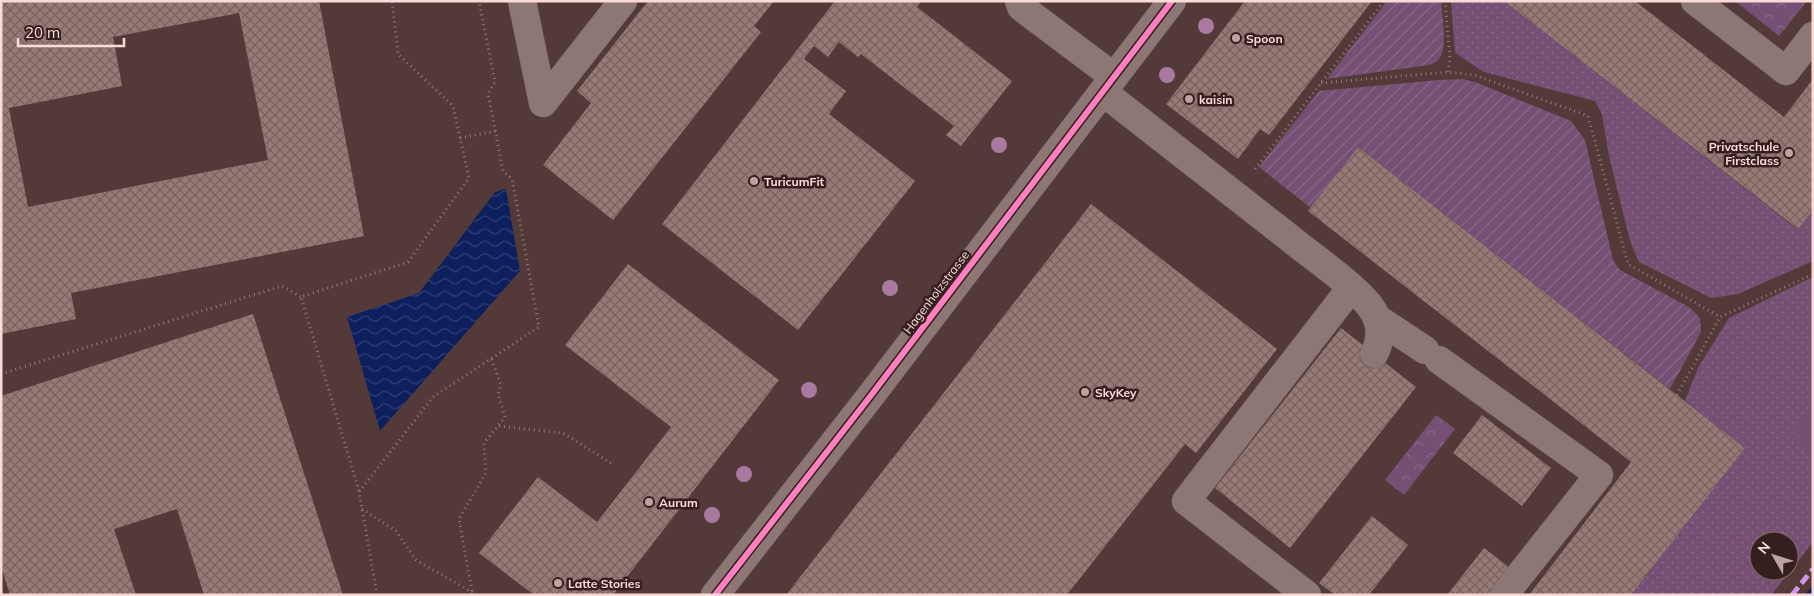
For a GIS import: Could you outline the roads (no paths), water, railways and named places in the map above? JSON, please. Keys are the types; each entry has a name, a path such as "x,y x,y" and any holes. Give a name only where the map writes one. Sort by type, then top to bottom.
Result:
{"street":[{"path":"522,1 543,103 622,1"},
{"path":"1019,1 1021,7 1238,197 1370,305 1378,319 1380,338 1374,354"},
{"name":"Hagenholzstrasse","path":"715,595 875,390 1172,1"},
{"path":"1695,1 1786,71 1813,36"},
{"path":"1307,595 1186,501 1351,288"},
{"path":"1378,319 1432,355 1599,475 1504,595"}],"water":[{"path":"506,189 520,271 380,431 347,317 419,293 495,192"}],"place":[{"name":"Spoon","path":"1236,38"},
{"name":"kaisin","path":"1189,99"},
{"name":"Privatschule Firstclass","path":"1789,153"},
{"name":"TuricumFit","path":"754,181"},
{"name":"SkyKey","path":"1085,392"},
{"name":"Aurum","path":"649,502"},
{"name":"Latte Stories","path":"558,583"}]}
